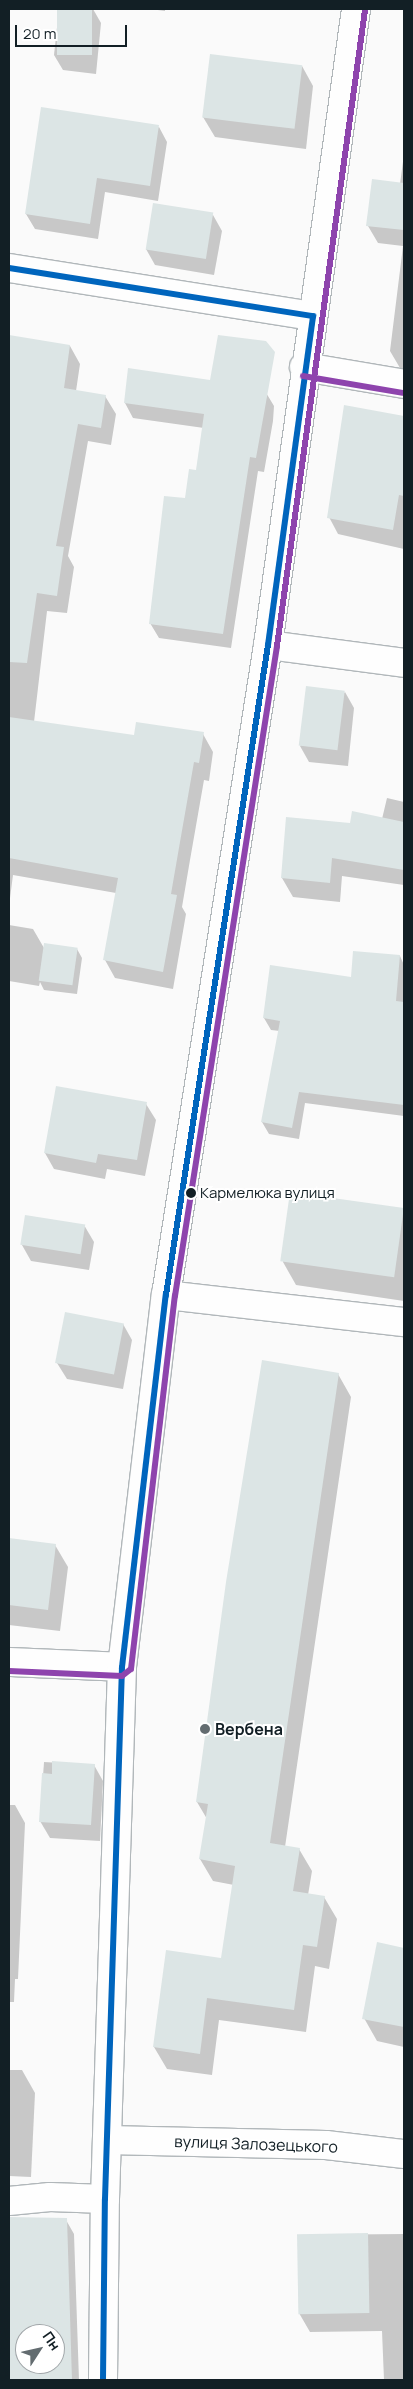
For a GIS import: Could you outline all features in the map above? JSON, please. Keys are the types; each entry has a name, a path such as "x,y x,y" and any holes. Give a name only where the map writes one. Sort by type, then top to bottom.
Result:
{"street":[{"path":"103,2380 107,2140 122,1667 166,1295 268,644 304,367 313,316 356,9"},
{"path":"9,268 313,316"},
{"path":"304,367 404,384"},
{"path":"268,644 404,663"},
{"path":"166,1295 404,1322"},
{"path":"9,1662 122,1667"},
{"name":"вулиця Залозецького","path":"107,2140 326,2145 404,2154"},
{"path":"9,2201 50,2196 106,2199"}],"building":[{"path":"57,9 92,9 92,55 57,55"},
{"path":"210,54 302,65 295,129 202,118"},
{"path":"41,107 159,125 150,186 97,178 90,224 25,214"},
{"path":"372,179 404,183 404,230 366,226"},
{"path":"153,203 213,213 206,259 146,249"},
{"path":"9,335 70,345 64,388 106,395 101,428 78,424 56,546 64,547 57,596 37,593 27,663 9,662"},
{"path":"218,335 266,341 275,352 256,458 250,457 223,634 149,624 164,496 185,498 189,469 196,470 204,414 124,403 128,368 210,380"},
{"path":"344,405 404,416 404,496 399,495 393,530 327,518"},
{"path":"306,686 345,691 337,750 299,746"},
{"path":"9,717 134,735 136,722 204,732 199,763 194,762 171,894 177,895 163,972 103,960 118,878 9,858"},
{"path":"352,811 404,822 404,870 332,858 330,883 281,878 286,817 350,823"},
{"path":"44,943 78,948 72,985 39,981"},
{"path":"353,951 400,955 396,1001 404,1002 404,1105 299,1092 292,1128 261,1122 280,1021 263,1018 270,965 351,977"},
{"path":"56,1086 147,1102 137,1160 98,1154 96,1163 44,1153"},
{"path":"290,1192 404,1208 394,1277 280,1261"},
{"path":"25,1215 85,1225 81,1254 20,1245"},
{"path":"65,1312 124,1323 114,1374 55,1363"},
{"path":"262,1360 339,1373 270,1843 300,1848 293,1891 325,1896 317,1947 303,1945 294,2010 207,1998 200,2054 153,2047 166,1950 221,1958 235,1866 199,1859 208,1804 196,1802 226,1582"},
{"path":"9,1538 56,1544 48,1610 9,1605"},
{"path":"52,1761 95,1764 91,1825 39,1822 42,1773 52,1774"},
{"path":"377,1942 404,1948 404,2027 362,2019"},
{"path":"9,2217 67,2218 72,2380 9,2380"},
{"path":"368,2233 369,2313 298,2314 297,2234"}],"transit line":[{"path":"9,1671 122,1676 131,1669 175,1296 277,646 365,10"},
{"path":"9,268 313,316"},
{"path":"103,2380 105,2199 122,1667 166,1295 268,645 313,316"},
{"path":"303,376 403,393"}],"place":[{"name":"Кармелюка вулиця","path":"191,1193"},
{"name":"Вербена","path":"205,1729"}]}
